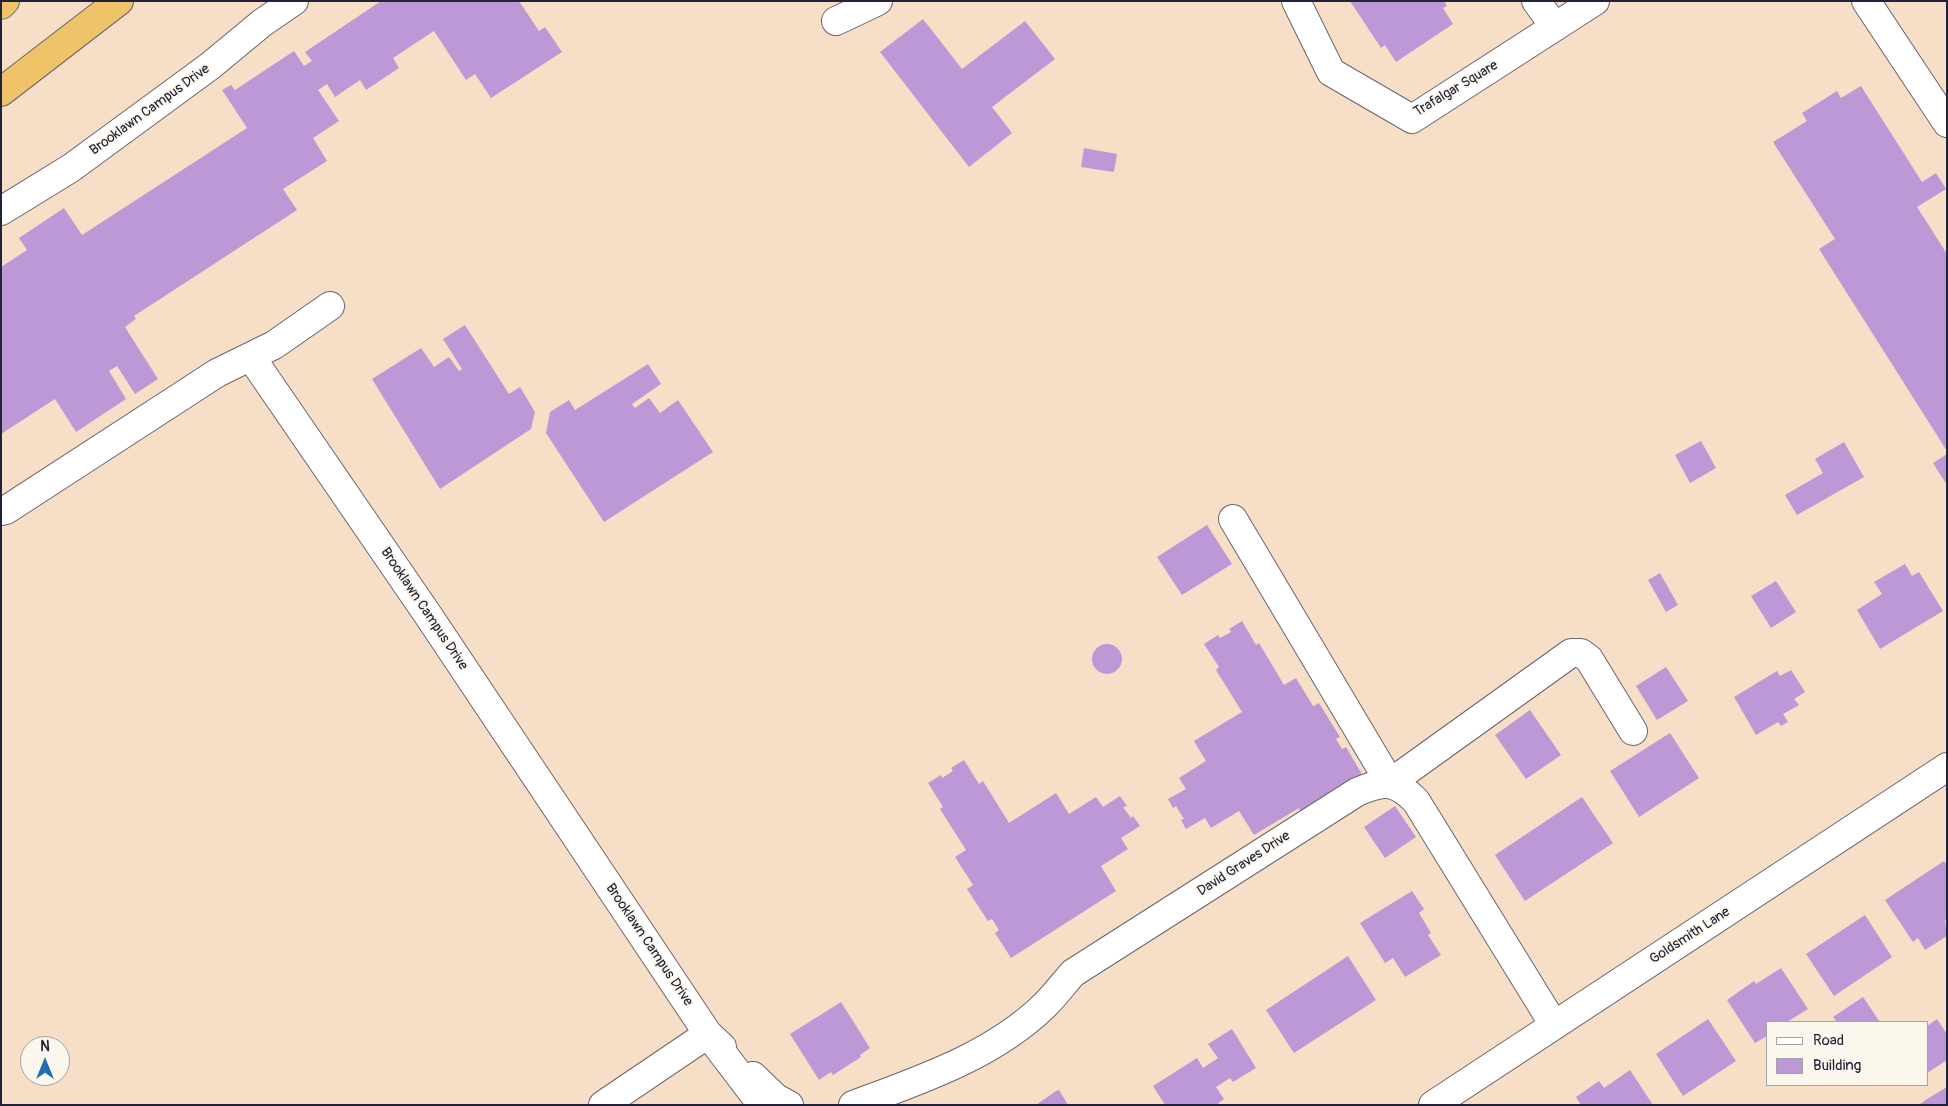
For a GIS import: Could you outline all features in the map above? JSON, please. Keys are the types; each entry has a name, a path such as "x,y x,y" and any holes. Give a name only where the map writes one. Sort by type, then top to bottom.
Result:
{"highway":[{"path":"1,5 5,1"},
{"path":"1,92 119,1"}],"street":[{"name":"Brooklawn Campus Drive","path":"1,211 71,168 210,66 262,23 294,1"},
{"path":"836,21 878,1"},
{"name":"Trafalgar Square","path":"1296,1 1330,72 1412,119 1595,1"},
{"path":"1536,1 1555,27"},
{"path":"1866,1 1947,123"},
{"path":"1,511 6,510 217,373 274,345 330,306"},
{"name":"Brooklawn Campus Drive","path":"251,357 433,623 708,1034 762,1105"},
{"path":"1234,519 1390,783 1404,789 1416,801 1554,1025"},
{"path":"1390,783 1571,653 1581,653 1589,659 1633,731"},
{"name":"Goldsmith Lane","path":"1433,1105 1947,767"},
{"name":"David Graves Drive","path":"853,1105 945,1070 1007,1035 1045,1005 1073,973 1357,792 1374,784 1390,783"},
{"path":"603,1105 708,1034 776,1098 789,1105"}],"building":[{"path":"381,1 519,1 539,31 545,27 562,52 491,98 475,74 466,80 434,31 393,58 399,68 366,90 360,80 335,97 327,84 318,90 339,121 313,138 327,161 283,189 297,210 134,316 136,319 125,327 158,379 135,394 117,366 109,371 126,399 76,432 55,399 1,434 1,267 27,250 19,238 64,208 82,235 247,128 222,90 231,85 235,90 294,51 304,66 312,61 305,52"},
{"path":"1350,1 1444,1 1447,6 1443,8 1453,24 1396,62 1385,45 1381,48"},
{"path":"923,19 962,69 1025,21 1055,59 992,107 1012,133 969,167 880,52"},
{"path":"1861,86 1922,182 1936,173 1946,189 1917,207 1947,254 1947,451 1819,249 1835,239 1773,142 1807,121 1802,113 1837,91 1841,98"},
{"path":"1084,148 1117,154 1114,172 1081,167"},
{"path":"465,325 509,394 520,387 535,412 531,429 440,489 372,379 421,348 434,367 449,357 459,371 462,369 443,339"},
{"path":"648,364 661,384 632,404 635,408 649,398 660,413 678,400 713,452 604,522 546,433 550,412 569,400 575,410"},
{"path":"1701,441 1716,468 1690,483 1675,455"},
{"path":"1844,442 1864,477 1797,515 1785,495 1823,473 1815,459"},
{"path":"1947,454 1947,485 1933,463"},
{"path":"1207,525 1232,564 1182,595 1157,557"},
{"path":"1905,564 1912,576 1919,572 1943,611 1880,649 1857,610 1882,594 1874,582"},
{"path":"1660,573 1678,605 1666,612 1648,580"},
{"path":"1776,581 1796,612 1771,628 1751,596"},
{"path":"1242,621 1256,645 1259,643 1284,685 1296,678 1313,706 1319,703 1340,737 1336,739 1342,749 1346,747 1363,776 1301,813 1299,808 1254,835 1239,811 1211,828 1205,818 1186,829 1181,820 1184,819 1176,806 1173,808 1168,799 1186,789 1179,778 1206,761 1194,741 1242,712 1216,670 1219,667 1204,644 1218,635 1220,638 1231,632 1229,629"},
{"path":"1107,644 1118,648 1122,659 1118,670 1107,674 1096,670 1092,659 1096,648"},
{"path":"1666,667 1688,701 1657,720 1636,686"},
{"path":"1791,670 1805,692 1794,699 1799,705 1783,714 1788,722 1781,726 1778,722 1756,735 1734,697 1777,671 1780,676"},
{"path":"1530,710 1561,755 1526,779 1495,735"},
{"path":"1670,733 1699,778 1639,817 1610,771"},
{"path":"964,760 979,784 983,781 1009,823 1056,793 1069,814 1096,797 1103,807 1120,796 1127,806 1123,807 1140,826 1121,838 1128,849 1101,866 1116,891 1011,958 995,933 999,930 992,919 988,921 967,889 973,885 955,857 966,850 940,809 943,807 928,783 941,775 942,778 953,771 951,768"},
{"path":"1582,797 1613,843 1525,901 1495,855"},
{"path":"1395,806 1416,837 1385,858 1364,827"},
{"path":"1944,861 1947,865 1947,919 1945,920 1947,936 1925,950 1918,938 1913,942 1885,900"},
{"path":"1412,891 1424,909 1419,913 1431,933 1428,935 1441,955 1405,977 1393,958 1385,963 1360,923"},
{"path":"1865,915 1892,957 1834,996 1806,954"},
{"path":"1348,956 1376,1000 1294,1053 1266,1010"},
{"path":"1781,968 1808,1009 1789,1021 1766,1021 1766,1037 1755,1043 1727,1000 1754,981 1756,984"},
{"path":"1863,997 1879,1021 1836,1021 1833,1017"},
{"path":"841,1002 870,1048 860,1055 861,1057 833,1075 831,1072 819,1080 790,1034"},
{"path":"1708,1019 1736,1061 1683,1096 1656,1054"},
{"path":"1937,1019 1947,1034 1947,1060 1928,1072 1928,1025"},
{"path":"1232,1029 1256,1068 1233,1082 1230,1078 1216,1087 1224,1099 1216,1105 1165,1105 1153,1086 1197,1058 1203,1068 1218,1058 1208,1044"},
{"path":"1630,1070 1653,1105 1581,1105 1576,1097 1599,1081 1604,1088"},
{"path":"1947,1087 1947,1105 1919,1105 1927,1099"},
{"path":"1059,1090 1068,1105 1036,1105 1056,1091"}]}
